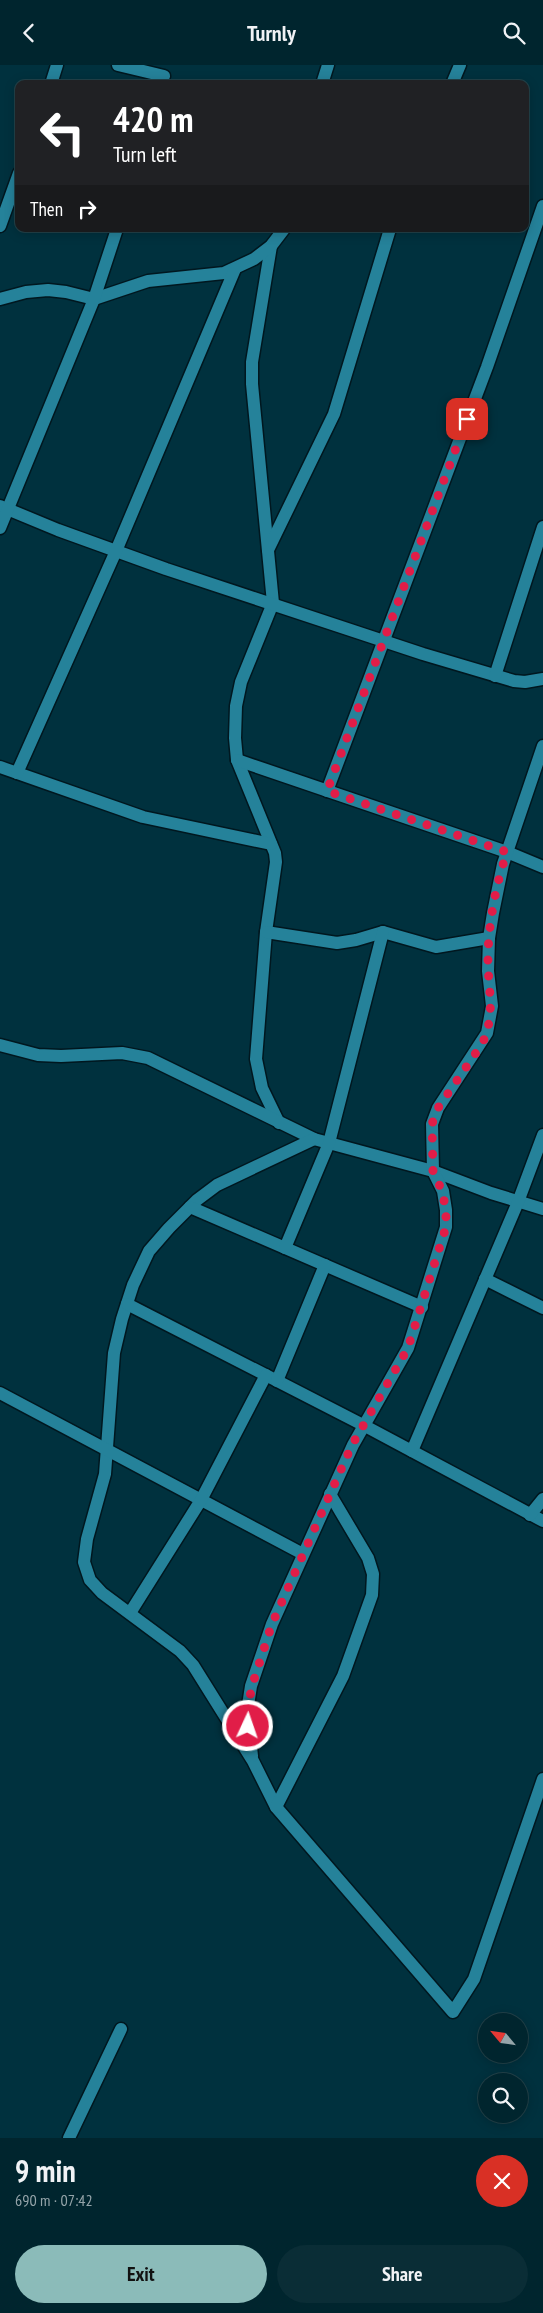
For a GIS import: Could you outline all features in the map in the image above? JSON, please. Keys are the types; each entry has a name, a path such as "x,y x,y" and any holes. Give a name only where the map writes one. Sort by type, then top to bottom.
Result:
{"street":[{"path":"52,80 57,65"},
{"path":"118,65 164,75"},
{"path":"323,80 328,65"},
{"path":"454,80 460,65"},
{"path":"0,226 15,184"},
{"path":"327,791 382,641 487,367 543,206"},
{"path":"0,528 3,508 94,299 116,232"},
{"path":"0,299 26,291 48,290 94,299 148,281 224,273 254,259 271,246 282,232"},
{"path":"268,549 334,414 389,232"},
{"path":"271,246 252,362 252,384 273,603 240,682 235,738 237,760 276,862 266,933 256,1059 262,1088 280,1123"},
{"path":"17,773 116,551 235,269"},
{"path":"3,508 116,551 382,641 495,676 525,682 543,679"},
{"path":"495,676 543,527"},
{"path":"253,1761 247,1712 252,1686 272,1624 352,1445 365,1426 408,1348 446,1227 446,1210 442,1191 433,1171 432,1124 438,1108 487,1033 492,1006 488,971 489,938 507,852 543,746"},
{"path":"237,760 507,852 543,867"},
{"path":"0,767 143,817 271,845"},
{"path":"266,933 337,943 356,940 383,932 436,947 489,938"},
{"path":"285,1248 329,1143 383,932"},
{"path":"0,1045 38,1055 61,1057 122,1053 148,1058 314,1139 433,1171 518,1202 543,1209"},
{"path":"412,1451 518,1202 543,1135"},
{"path":"314,1139 217,1185 190,1207 150,1251 133,1285 114,1353 105,1474 87,1539 84,1562 90,1580 180,1651 193,1665 253,1761 276,1807 453,2012 474,1979 543,1779"},
{"path":"190,1207 422,1307"},
{"path":"130,1613 201,1500 271,1378 325,1265"},
{"path":"485,1279 543,1308"},
{"path":"127,1304 365,1426 543,1521"},
{"path":"0,1393 303,1554"},
{"path":"276,1807 343,1677 372,1595 374,1574 368,1558 330,1494"},
{"path":"530,1515 543,1499"},
{"path":"69,2138 121,2029"}],"route":[{"path":"248,1726 247,1712 252,1686 272,1624 352,1445 365,1426 414,1335 446,1227 446,1210 442,1191 433,1171 432,1124 438,1108 482,1044 491,1016 492,1006 488,971 489,938 507,852 327,791 467,419"}]}
